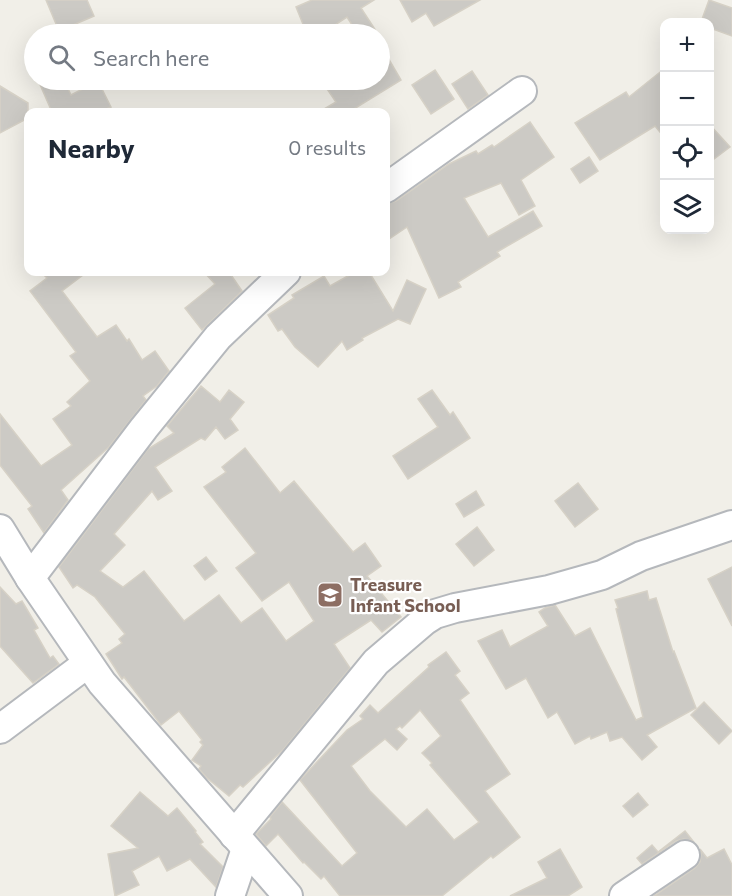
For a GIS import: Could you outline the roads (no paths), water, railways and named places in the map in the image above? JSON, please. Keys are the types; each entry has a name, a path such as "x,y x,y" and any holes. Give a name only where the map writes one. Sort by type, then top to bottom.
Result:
{"street":[{"path":"390,185 522,91"},
{"path":"30,578 144,428 218,337 282,276"},
{"path":"230,896 240,842 376,662 424,621 455,608 549,590 602,575 641,556 732,525"},
{"path":"0,529 30,578 102,683 288,896"},
{"path":"0,729 88,663"},
{"path":"624,896 685,855"}],"place":[{"name":"Treasure Infant School","path":"330,595"}]}
